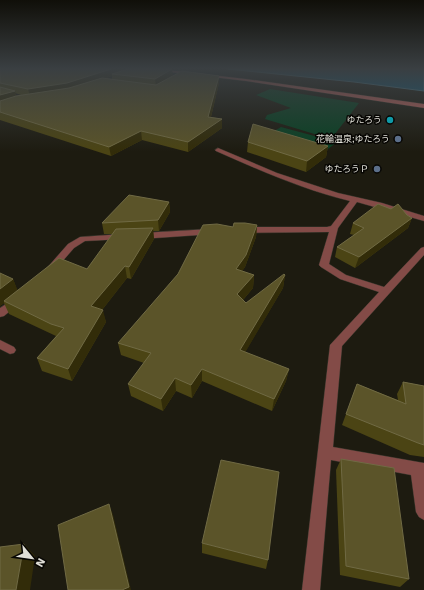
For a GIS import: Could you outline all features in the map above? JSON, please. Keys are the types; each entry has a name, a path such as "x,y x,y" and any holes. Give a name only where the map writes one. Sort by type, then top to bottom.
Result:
{"street":[{"path":"360,97 424,106"},
{"path":"218,150 275,174 355,200 379,205 424,219"},
{"path":"355,200 334,228 324,265 343,277 386,291"},
{"path":"237,231 327,230 334,228"},
{"path":"46,274 71,246 83,239 222,232"},
{"path":"312,590 336,345 424,250"},
{"path":"0,313 23,295"},
{"path":"326,452 421,470 424,512"}],"green space":[{"path":"260,97 318,97 359,103 331,139 265,119 267,115 291,108"},
{"path":"281,127 337,142 324,152 266,136"}],"building":[{"path":"14,97 213,97 208,117 222,119 188,142 141,131 109,147 0,112 0,101"},
{"path":"253,124 328,146 307,161 248,142"},
{"path":"129,195 169,202 158,220 102,223"},
{"path":"378,204 391,209 398,204 407,215 412,218 359,257 337,247 364,228 353,223"},
{"path":"234,223 257,225 246,255 236,269 254,275 237,294 246,303 284,274 285,275 240,350 289,369 274,399 202,369 191,385 175,378 161,399 128,384 151,353 118,343 178,274 203,225 217,224 233,227"},
{"path":"153,228 129,267 125,266 91,306 103,310 68,369 37,358 64,328 51,324 4,301 59,258 87,269 116,229"},
{"path":"0,273 13,279 0,289"},
{"path":"403,382 424,386 424,445 346,414 357,384 406,404"},
{"path":"341,459 394,468 409,579 346,566"},
{"path":"221,460 279,472 268,560 202,543"},
{"path":"109,504 129,587 122,590 68,590 58,525"},
{"path":"24,544 16,590 0,590 0,547"}],"place":[{"name":"ゆたろう","path":"390,120"},
{"name":"花輪温泉;ゆたろう","path":"398,139"},
{"name":"ゆたろうＰ","path":"377,169"}]}
